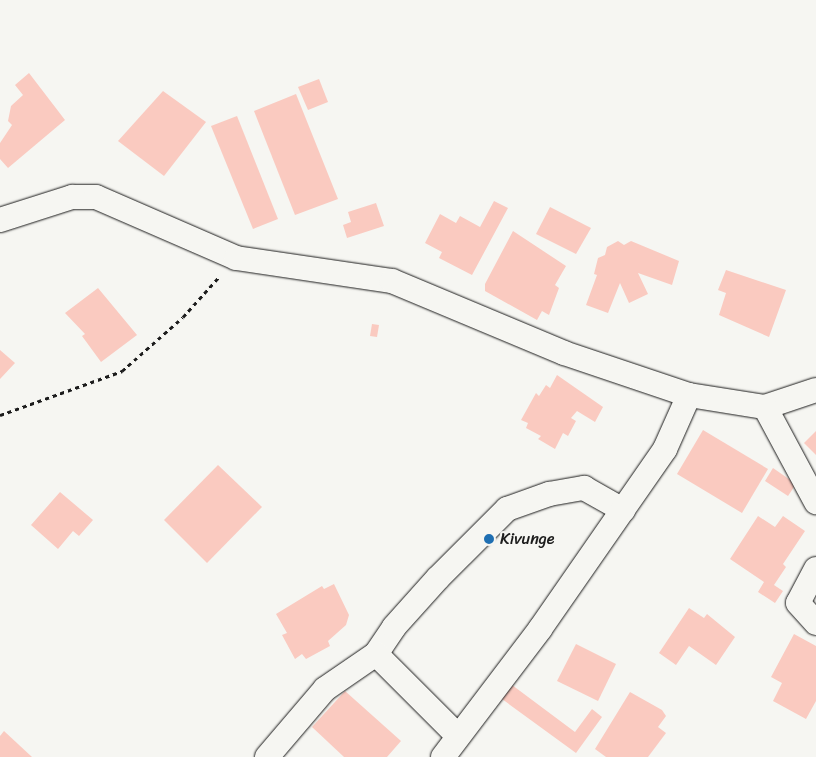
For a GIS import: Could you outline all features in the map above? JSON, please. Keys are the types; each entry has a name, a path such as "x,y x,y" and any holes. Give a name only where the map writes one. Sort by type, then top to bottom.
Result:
{"street":[{"path":"0,220 34,212 72,196 96,197 236,258 392,281 564,353 689,395 765,407 816,390"},
{"path":"0,212 34,212"},
{"path":"443,757 623,510 665,449 689,395"},
{"path":"765,407 816,502"},
{"path":"267,757 303,710 325,689 376,654 394,627 432,585 507,509 584,488 623,510"},
{"path":"816,569 798,604 816,623"},
{"path":"376,654 458,736"}],"path":[{"path":"0,415 122,371 183,317 236,258"}],"building":[{"path":"29,73 65,120 8,168 0,159 0,143 12,125 8,121 11,106 23,95 15,85"},
{"path":"319,79 328,102 308,110 298,87"},
{"path":"163,91 206,122 164,176 118,141"},
{"path":"296,94 338,199 295,215 254,111"},
{"path":"237,116 278,219 253,229 211,126"},
{"path":"494,201 508,208 472,275 439,258 442,252 425,243 440,214 456,223 460,216 480,227"},
{"path":"376,203 384,226 347,238 343,225 351,222 348,212"},
{"path":"550,207 591,228 576,254 536,234"},
{"path":"513,231 566,266 555,285 559,288 549,315 542,311 537,320 485,291 485,284"},
{"path":"618,241 624,245 631,241 679,261 672,285 638,273 648,294 629,303 620,283 608,313 586,305 597,275 594,274 598,258 605,255 607,247"},
{"path":"726,270 786,290 769,337 719,315 726,293 718,290"},
{"path":"98,288 137,335 101,362 82,336 85,334 65,313"},
{"path":"372,324 379,325 377,337 370,336"},
{"path":"0,350 15,363 0,379"},
{"path":"557,375 603,407 595,422 577,411 571,418 576,421 568,436 563,433 555,449 538,439 541,436 526,428 528,423 521,420 536,393 539,396 546,385 550,388"},
{"path":"703,430 768,469 742,513 677,474"},
{"path":"816,431 816,455 804,443"},
{"path":"218,465 262,507 207,563 164,520"},
{"path":"773,468 796,484 788,496 765,481"},
{"path":"60,492 93,520 79,536 73,531 58,549 31,525"},
{"path":"758,516 775,527 783,516 805,531 783,564 786,567 774,585 783,591 775,603 758,592 764,582 730,559"},
{"path":"334,584 349,615 346,625 328,641 330,646 306,659 302,654 295,659 282,635 287,633 276,614 322,586 324,589"},
{"path":"689,608 704,618 707,614 735,637 716,665 689,646 676,665 659,653"},
{"path":"794,634 816,646 816,701 806,719 773,701 782,683 771,677"},
{"path":"576,644 616,664 598,701 557,681"},
{"path":"512,685 575,732 592,709 602,717 576,753 502,699"},
{"path":"345,691 401,741 387,757 344,757 312,727"},
{"path":"630,692 662,710 666,716 658,727 666,733 648,757 606,757 595,749"},
{"path":"4,731 32,757 0,757 0,736"}],"place":[{"name":"Kivunge","path":"489,539"}]}
